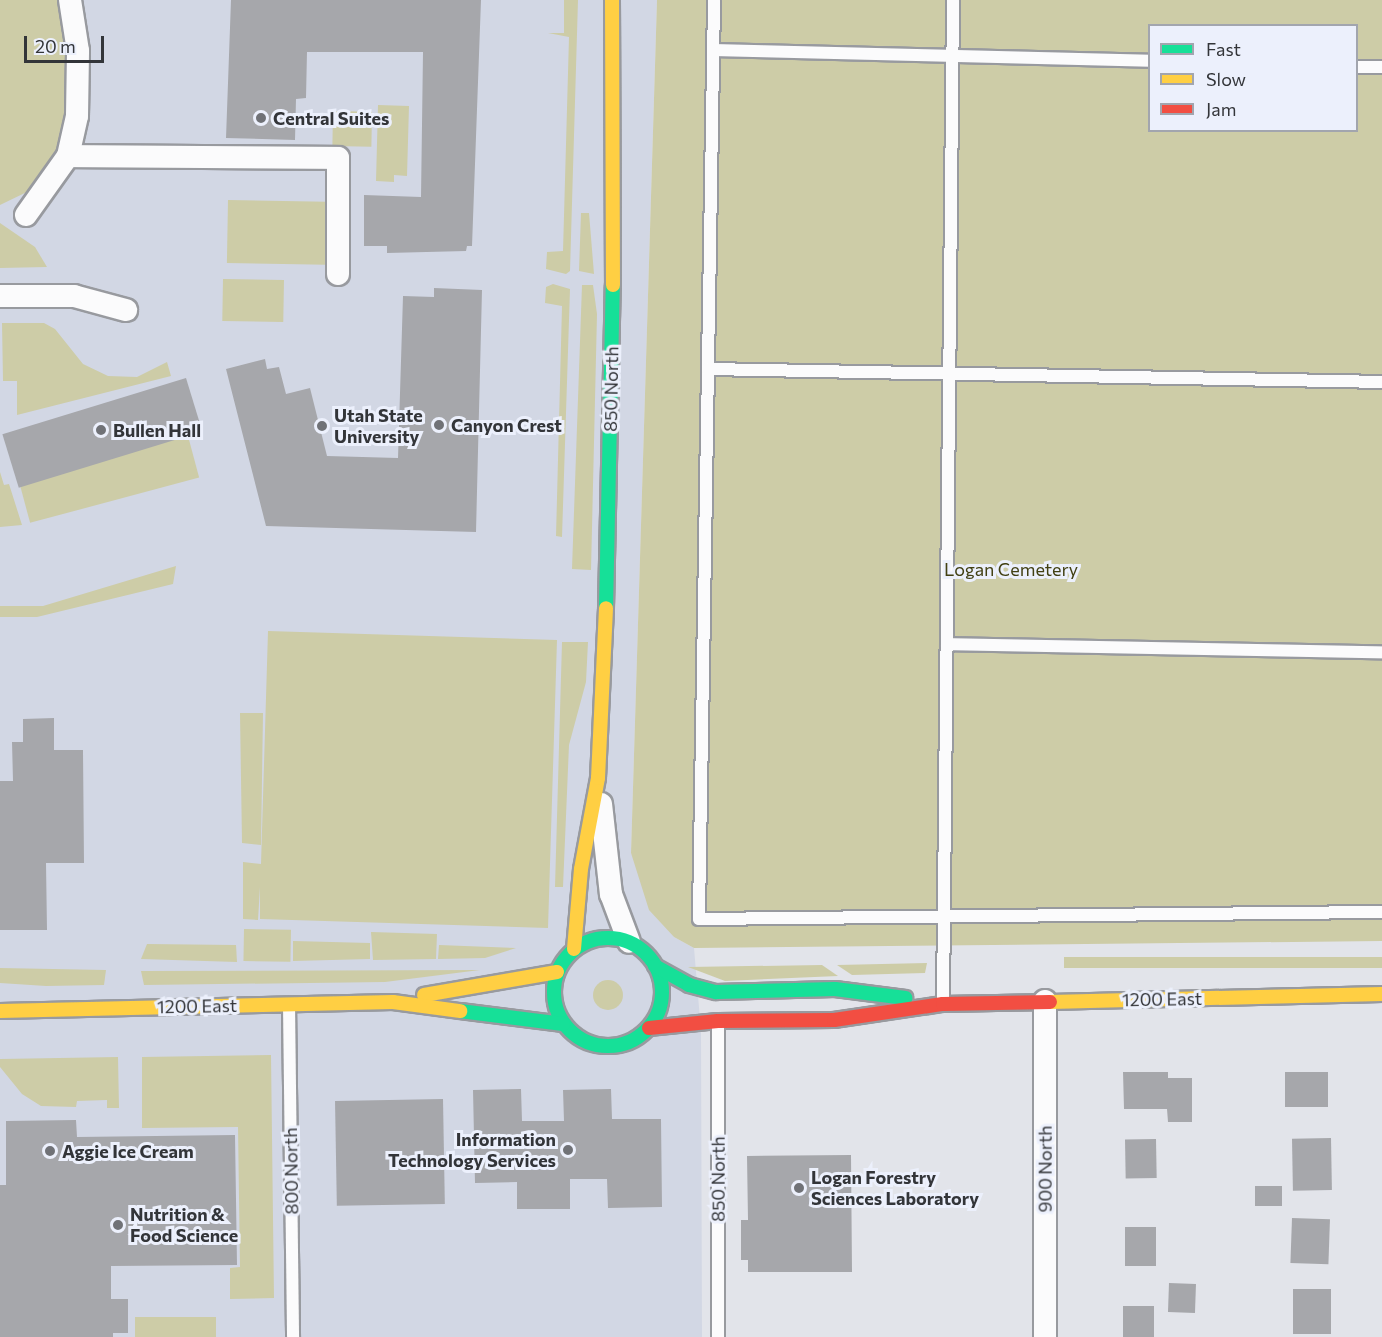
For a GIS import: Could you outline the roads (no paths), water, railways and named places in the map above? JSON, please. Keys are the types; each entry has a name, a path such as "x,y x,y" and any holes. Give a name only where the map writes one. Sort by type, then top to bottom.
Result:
{"main road":[{"name":"850 North","path":"574,949 581,869 598,778 613,292 612,0"},
{"path":"593,939 629,942 655,966 662,998 649,1028 636,1039 605,1047 589,1044 563,1024 554,998 557,972 574,949 593,939"},
{"name":"1200 East","path":"655,966 688,985 716,992 835,989 943,1004"},
{"name":"1200 East","path":"393,1002 557,972"},
{"name":"1200 East","path":"649,1028 718,1021 834,1020 943,1004 1382,993"},
{"name":"1200 East","path":"0,1011 393,1002 563,1024"}],"street":[{"path":"26,215 68,156 77,116 78,51 70,0"},
{"path":"68,156 338,158 338,274"},
{"path":"0,296 74,296 126,310"},
{"name":"850 North","path":"598,778 611,894 629,942"},
{"name":"900 North","path":"1045,1001 1045,1337"}],"lane":[{"path":"714,0 699,919 1382,912"},
{"path":"943,1004 953,0"},
{"path":"714,50 1148,61"},
{"path":"1358,67 1382,67"},
{"path":"708,369 1382,382"},
{"path":"947,644 1382,652"},
{"name":"800 North","path":"289,1004 293,1337"},
{"name":"850 North","path":"718,1021 718,1337"}],"place":[{"name":"Central Suites","path":"261,118"},
{"name":"Canyon Crest","path":"439,425"},
{"name":"Utah State University","path":"322,426"},
{"name":"Bullen Hall","path":"101,430"},
{"name":"Information Technology Services","path":"568,1150"},
{"name":"Aggie Ice Cream","path":"50,1151"},
{"name":"Logan Forestry Sciences Laboratory","path":"799,1188"},
{"name":"Nutrition & Food Science","path":"118,1225"}],"park label":[{"name":"Logan Cemetery","path":"1011,569"}]}
